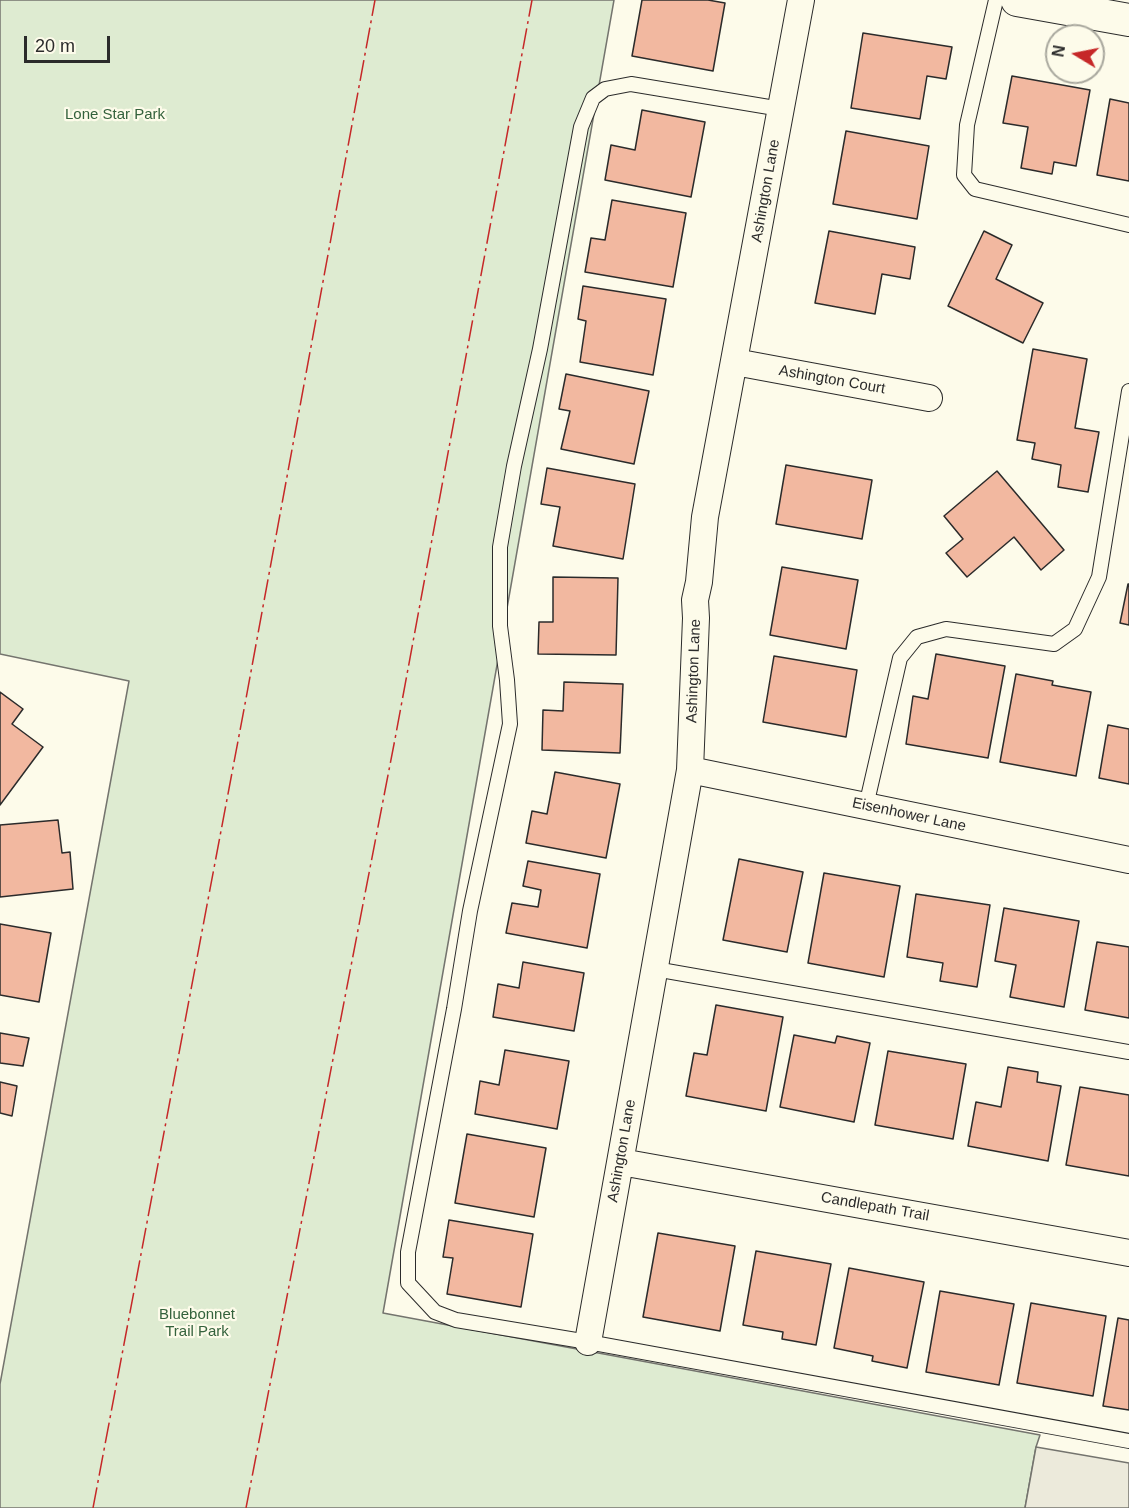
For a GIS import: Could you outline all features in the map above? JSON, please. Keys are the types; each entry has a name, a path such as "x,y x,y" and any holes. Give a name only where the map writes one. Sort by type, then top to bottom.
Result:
{"street":[{"name":"Ashington Lane","path":"588,1342 690,770 696,618 694,600 699,582 705,517 801,0"},
{"path":"1017,0 1129,20"},
{"name":"Ashington Court","path":"735,362 929,398"},
{"name":"Eisenhower Lane","path":"690,770 1129,860"},
{"name":"Candlepath Trail","path":"621,1162 1129,1253"}],"lane":[{"path":"996,0 967,125 964,175 975,189 1129,225"},
{"path":"781,109 631,84 605,90 593,98 581,127 500,547 500,626 510,724 470,911 408,1252 408,1284 435,1312 456,1320 1129,1441"},
{"path":"866,806 900,658 917,637 946,629 1054,644 1075,629 1099,577 1129,391"},
{"path":"655,969 1129,1052"}],"green space":[{"name":"Bluebonnet Trail Park","path":"0,0 614,0 383,1313 1040,1435 1025,1508 0,1508 0,1384 129,681 0,654"}],"shaded area":[{"path":"1036,1447 1129,1463 1129,1508 1025,1508"}],"building":[{"path":"642,0 708,0 725,3 713,71 632,56"},
{"path":"863,33 952,47 946,79 927,76 920,119 851,108"},
{"path":"1012,76 1045,82 1045,84 1090,90 1076,166 1054,162 1052,174 1021,168 1028,127 1003,123"},
{"path":"1110,99 1129,103 1129,181 1097,175"},
{"path":"642,110 705,122 691,197 605,180 611,145 635,150"},
{"path":"846,131 929,146 917,219 833,204"},
{"path":"612,200 686,213 673,287 585,272 591,238 605,240"},
{"path":"829,231 915,247 910,279 882,274 875,314 815,303"},
{"path":"984,231 1012,245 996,279 1043,303 1023,343 948,306"},
{"path":"583,286 666,299 653,375 580,362 586,321 578,319"},
{"path":"1033,349 1087,359 1075,428 1099,432 1088,492 1058,487 1061,465 1032,459 1035,443 1017,440"},
{"path":"566,374 649,391 634,464 561,449 570,411 559,409"},
{"path":"786,465 872,480 862,539 776,524"},
{"path":"547,468 635,484 623,559 553,546 560,507 541,504"},
{"path":"997,471 1064,550 1041,570 1014,537 967,577 946,553 963,539 944,516"},
{"path":"782,567 858,580 846,649 770,635"},
{"path":"553,577 618,578 616,655 538,654 539,622 553,622"},
{"path":"1129,584 1129,625 1120,623"},
{"path":"936,654 1005,666 988,758 906,744 913,696 928,699"},
{"path":"774,656 857,670 846,737 763,722"},
{"path":"1016,674 1053,681 1052,685 1091,692 1076,776 1000,762"},
{"path":"564,682 623,684 620,753 542,750 543,710 563,711"},
{"path":"0,692 23,709 12,724 43,747 0,805"},
{"path":"1108,725 1129,729 1129,784 1099,778"},
{"path":"555,772 620,784 606,858 526,843 532,811 547,814"},
{"path":"58,820 62,853 70,852 73,889 0,897 0,825"},
{"path":"739,859 803,872 787,952 723,940"},
{"path":"528,861 600,874 587,948 506,933 512,903 538,907 541,890 523,886"},
{"path":"824,873 900,886 884,977 808,963"},
{"path":"916,894 990,905 977,987 940,981 943,963 907,957"},
{"path":"1004,908 1079,921 1064,1007 1010,997 1016,965 995,961"},
{"path":"0,924 51,933 39,1002 0,995"},
{"path":"1097,942 1129,947 1129,1018 1085,1010"},
{"path":"523,962 584,973 574,1031 493,1017 498,984 519,988"},
{"path":"716,1005 783,1017 766,1111 686,1096 694,1053 707,1055"},
{"path":"0,1033 29,1038 23,1066 0,1063"},
{"path":"794,1035 835,1043 837,1036 870,1043 854,1122 780,1107"},
{"path":"505,1050 569,1061 557,1129 475,1114 480,1081 499,1085"},
{"path":"888,1051 966,1064 953,1139 875,1125"},
{"path":"1008,1067 1038,1072 1037,1082 1061,1086 1048,1161 968,1146 976,1102 1001,1107"},
{"path":"0,1082 17,1086 12,1116 0,1113"},
{"path":"1080,1087 1129,1095 1129,1176 1066,1165"},
{"path":"467,1134 546,1148 534,1217 455,1203"},
{"path":"449,1220 533,1234 521,1307 447,1294 453,1258 443,1257"},
{"path":"658,1233 735,1246 720,1331 643,1317"},
{"path":"756,1251 831,1264 816,1345 782,1339 783,1332 743,1325"},
{"path":"849,1268 924,1282 907,1368 872,1361 873,1356 834,1348"},
{"path":"940,1291 1014,1304 999,1385 926,1372"},
{"path":"1031,1303 1106,1316 1093,1396 1017,1383"},
{"path":"1118,1318 1129,1320 1129,1410 1103,1406"}],"power":[{"path":"93,1508 375,0"},
{"path":"246,1508 395,739 532,0"}],"park label":[{"name":"Lone Star Park","path":"115,115"}]}
